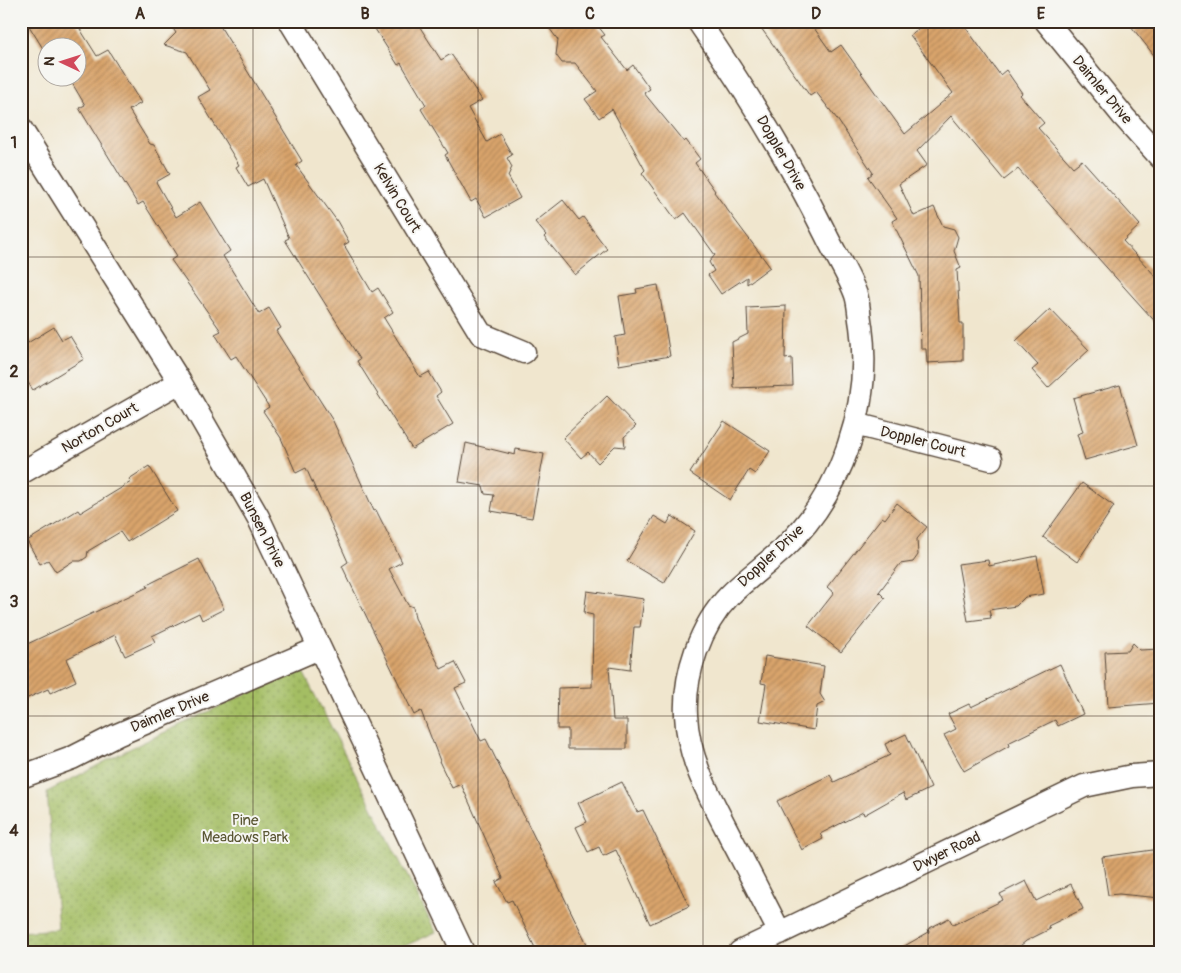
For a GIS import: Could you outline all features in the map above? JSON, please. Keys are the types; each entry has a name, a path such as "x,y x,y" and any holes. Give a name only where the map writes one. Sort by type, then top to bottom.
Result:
{"street":[{"name":"Kelvin Court","path":"290,21 481,334 524,352"},
{"name":"Doppler Drive","path":"698,21 771,134 811,205 856,296 863,342 863,381 855,424 841,464 823,499 805,525 784,548 727,598 708,624 696,652 687,683 686,714 689,745 702,780 780,932"},
{"name":"Daimler Drive","path":"1046,21 1124,117 1160,157"},
{"name":"Bunsen Drive","path":"21,129 180,382 258,517 463,952"},
{"name":"Norton Court","path":"21,473 180,382"},
{"name":"Doppler Court","path":"855,424 992,459"},
{"name":"Daimler Drive","path":"21,777 72,758 117,735 319,648"},
{"name":"Dwyer Road","path":"740,952 1084,786 1132,776 1160,774"}],"green space":[{"name":"Pine Meadows Park","path":"301,668 436,932 391,952 21,952 21,932 58,929 47,792 125,751"}],"building":[{"path":"26,21 75,21 86,38 38,38 38,40"},
{"path":"168,21 217,21 302,161 296,165 337,221 349,242 344,245 372,292 378,288 393,312 384,318 420,377 429,372 441,392 436,396 453,424 412,449 357,361 360,359 285,240 289,238 263,179 248,187 236,167 239,165 198,97 210,90 187,52 164,45 176,33"},
{"path":"370,21 416,21 441,60 451,54 482,100 468,108 487,142 500,134 512,155 507,158 512,167 508,176 520,198 486,217 476,199 471,202 445,155 448,153 421,109 426,105 401,63 398,65"},
{"path":"544,21 594,21 605,35 601,37 627,70 633,65 650,89 644,93 684,142 686,140 700,159 695,163 714,192 770,267 747,284 747,277 721,294 708,275 714,271 709,262 715,255 685,213 676,220 642,173 645,170 612,109 599,118 585,99 597,91 575,63 562,63 556,55 558,40"},
{"path":"756,21 809,21 831,52 841,45 905,134 953,93 910,35 929,21 961,21 1000,75 1006,70 1022,93 1020,95 1044,123 1038,128 1073,167 1082,160 1140,225 1123,241 1160,281 1160,327 1018,169 1004,180 951,116 917,151 927,165 899,184 914,216 934,207 943,226 954,229 958,237 954,251 961,268 957,270 960,323 963,323 963,361 927,363 926,349 921,349 919,276 892,221 897,218 868,177 873,173 837,119 816,92 810,96"},
{"path":"1127,21 1160,21 1160,63"},
{"path":"88,42 97,56 108,50 141,103 129,110 150,144 154,145 170,174 156,182 176,217 200,202 230,251 223,256 259,314 269,308 281,328 276,331 333,421 374,511 376,510 402,562 389,569 408,605 413,607 415,618 441,669 455,662 466,683 455,688 481,741 486,739 591,952 537,952 512,900 507,902 496,882 503,878 461,784 452,788 439,761 421,711 414,715 342,566 348,562 306,468 296,473 281,438 263,411 269,407 236,356 231,359 215,334 221,331 171,260 177,256 143,202 138,205 79,108 85,105 75,88 88,88"},
{"path":"563,200 579,220 583,217 607,249 575,275 544,237 546,235 535,222"},
{"path":"658,285 670,356 619,365 615,337 625,335 619,296 637,293 636,289"},
{"path":"786,306 785,359 792,358 793,386 734,388 732,342 748,334 747,308"},
{"path":"1050,309 1089,350 1048,388 1032,370 1038,365 1016,341"},
{"path":"54,327 62,340 70,336 84,359 33,390 21,372 21,347"},
{"path":"1120,385 1138,445 1085,460 1077,434 1083,432 1073,398"},
{"path":"607,396 636,426 624,437 625,447 615,446 598,463 588,452 581,458 563,438"},
{"path":"724,421 770,451 755,474 749,470 730,500 690,473"},
{"path":"466,443 515,455 516,449 544,454 532,518 491,511 494,495 485,494 483,486 459,482"},
{"path":"149,466 177,511 127,542 120,532 88,551 87,557 81,561 73,561 56,572 48,560 40,564 27,541 78,510 80,513 131,482 129,479"},
{"path":"1082,483 1114,506 1077,562 1043,537"},
{"path":"897,503 927,527 917,539 918,555 913,562 900,564 879,592 885,598 841,652 808,626 834,593 827,587 882,517 885,519"},
{"path":"654,516 667,524 672,516 695,531 664,583 627,561"},
{"path":"1037,556 1044,594 1025,597 1016,606 989,610 991,618 968,621 958,564 988,560 989,566"},
{"path":"199,559 224,609 202,620 199,613 152,636 155,642 125,656 115,635 66,659 76,681 50,693 48,689 21,701 21,647 148,587 147,585"},
{"path":"587,591 644,599 640,627 634,627 630,670 609,667 613,720 627,720 627,749 568,749 568,729 557,729 558,688 592,687 593,615 584,613"},
{"path":"1133,643 1140,650 1160,649 1160,703 1108,707 1105,652 1128,651"},
{"path":"765,656 824,666 820,694 825,702 817,706 814,730 760,721 766,684 761,683"},
{"path":"1060,664 1083,714 1058,726 1055,720 1008,743 1009,746 964,771 944,735 956,729 948,714 969,704 971,707"},
{"path":"906,734 931,788 906,800 903,793 864,815 863,812 820,834 823,839 802,850 777,801 830,775 834,782 890,755 885,744"},
{"path":"622,782 637,812 643,810 689,906 650,924 616,850 603,856 599,847 588,852 576,827 587,822 578,803"},
{"path":"1160,849 1160,898 1119,894 1108,895 1102,857"},
{"path":"1026,881 1036,901 1071,884 1083,909 1048,926 1050,929 1026,941 1013,952 894,952 929,932 928,929 949,918 953,925 1003,900 1000,894"}]}
